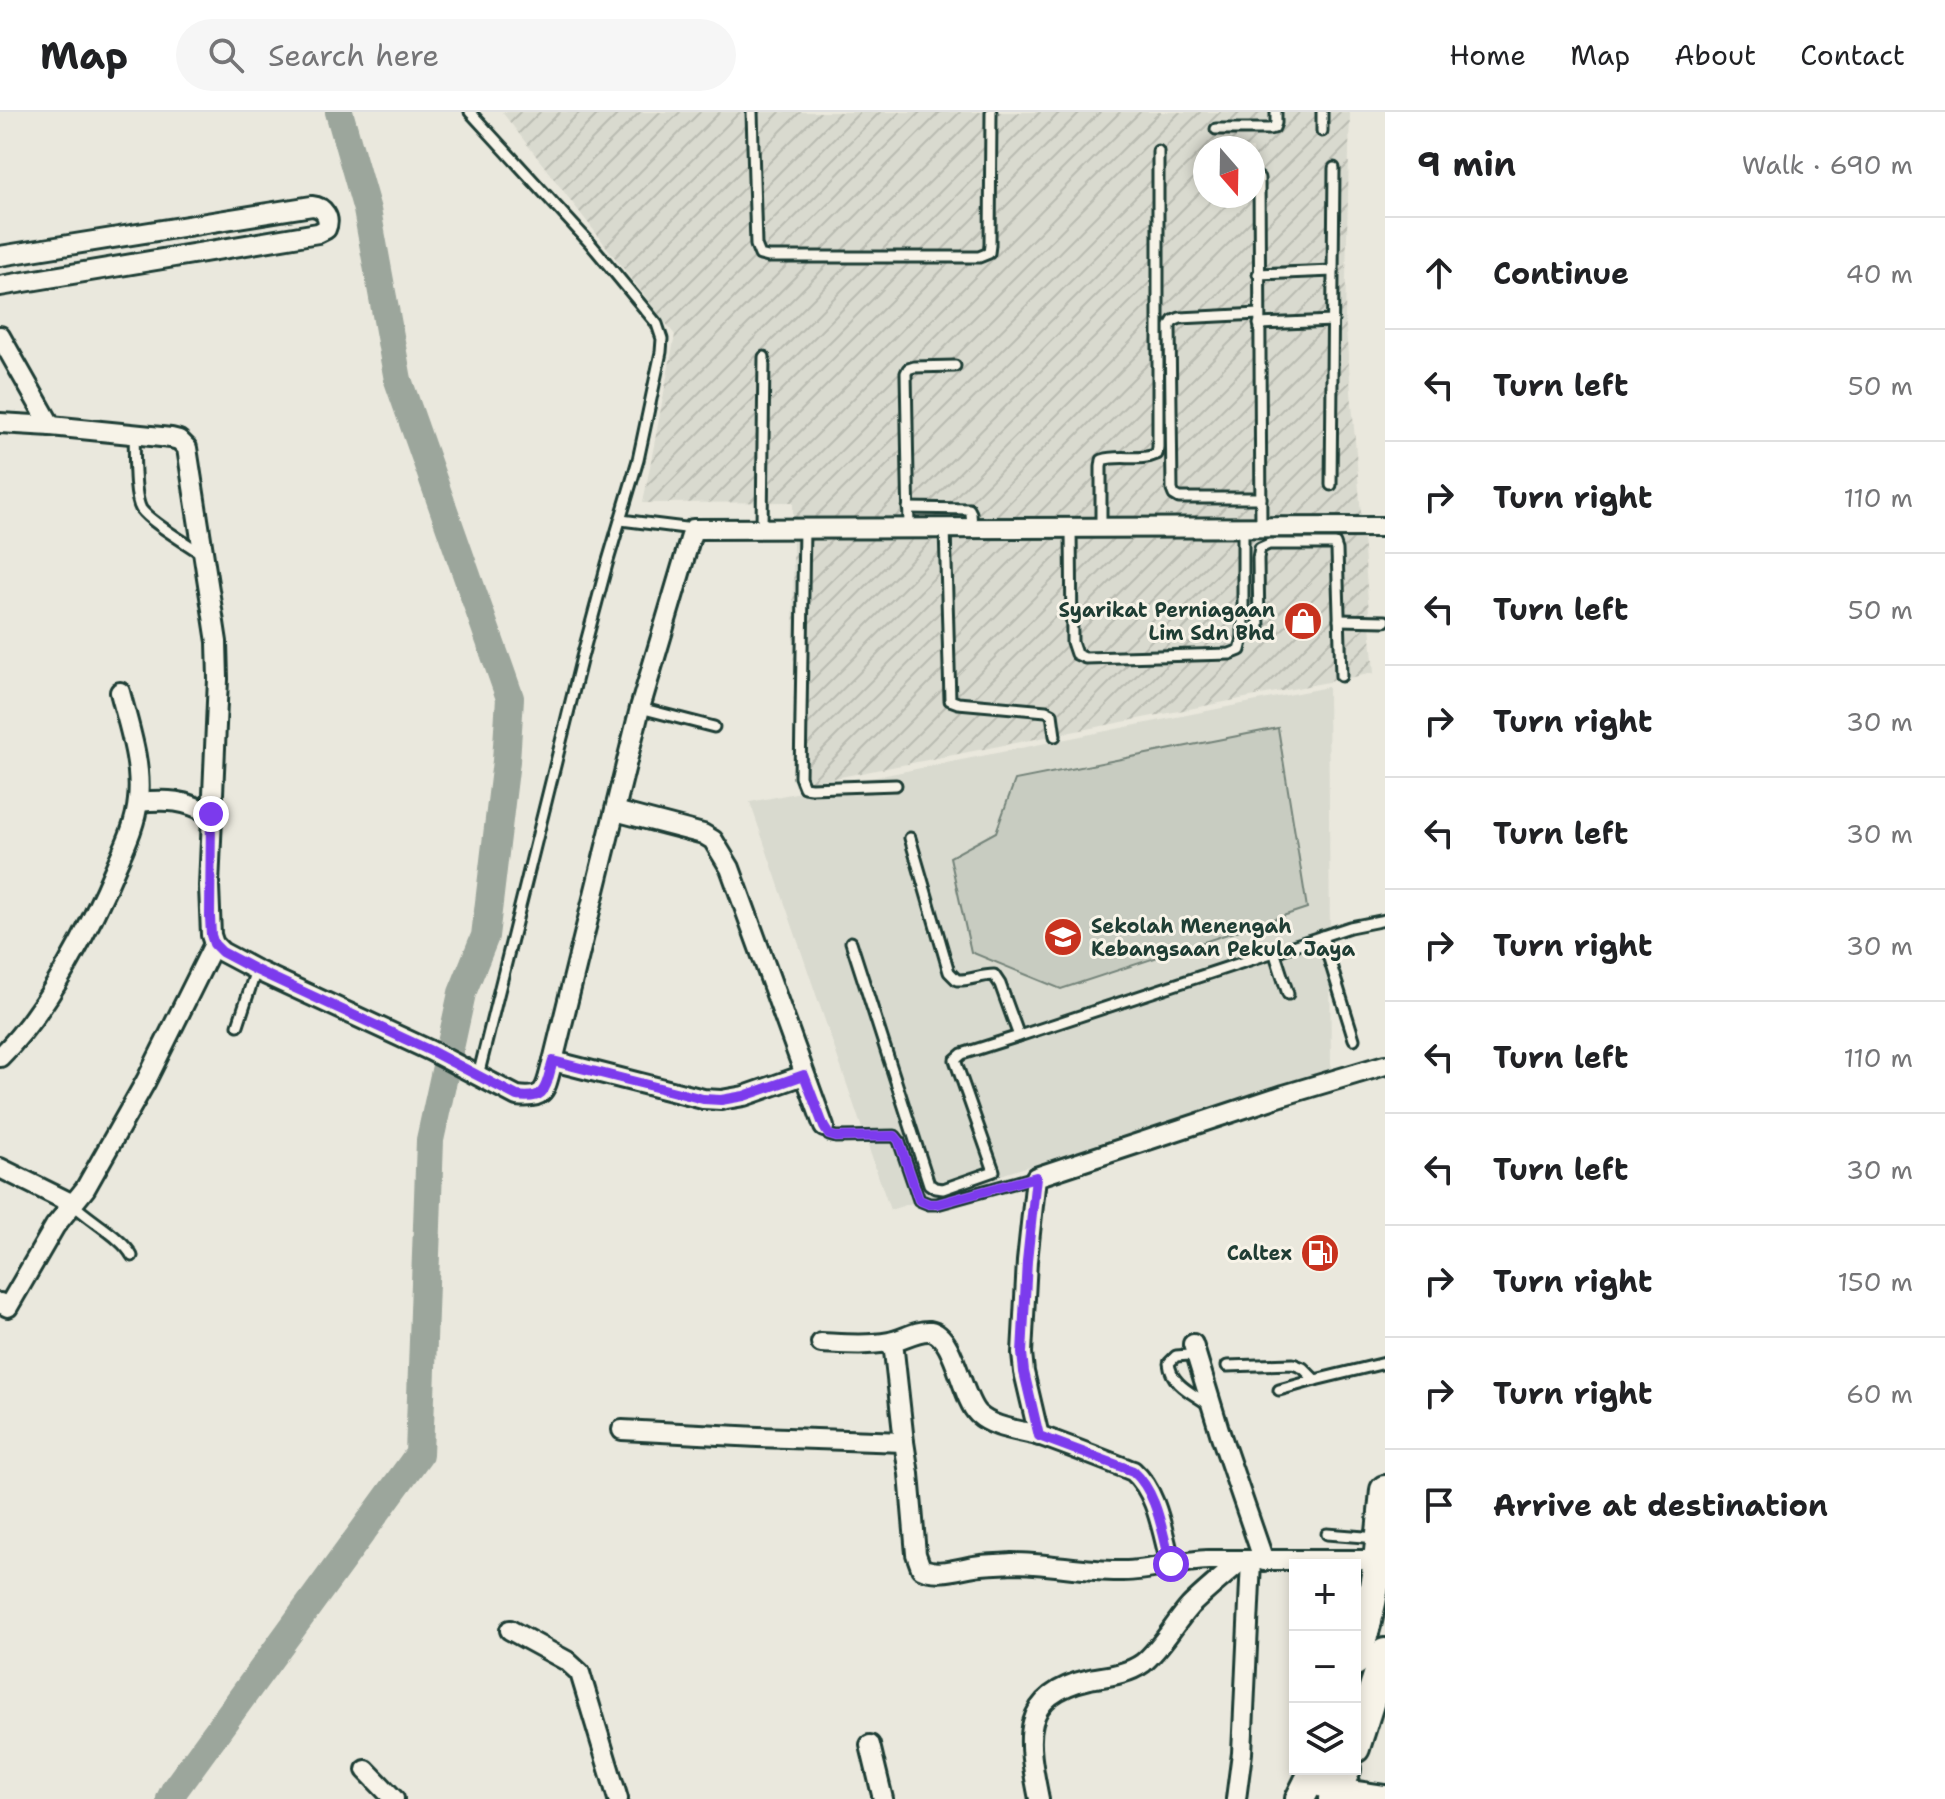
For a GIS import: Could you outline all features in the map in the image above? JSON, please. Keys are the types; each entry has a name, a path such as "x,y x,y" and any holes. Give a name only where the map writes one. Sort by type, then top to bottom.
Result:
{"main road":[{"path":"1361,1641 1380,1550 1385,1490"},
{"path":"1361,1729 1385,1653"},
{"path":"1309,1783 1339,1786 1385,1798"}],"street":[{"path":"0,256 312,206 319,207 326,217 326,229 318,233 0,286"},
{"path":"0,336 51,426"},
{"path":"0,423 171,438 179,440 187,448 217,642 211,814 210,917 214,944 222,952 256,970 431,1051 517,1096 535,1097 544,1090 640,708 693,529 1385,527"},
{"path":"0,1057 34,1017 63,972 94,917 131,830 138,802 138,775 120,692"},
{"path":"138,802 182,801 211,814"},
{"path":"615,811 703,834 713,840 730,868 824,1127"},
{"path":"3,1310 55,1226 85,1189 146,1081 214,944"},
{"path":"553,1061 703,1099 744,1096 804,1075"},
{"path":"1039,1436 1022,1353 1036,1177 1385,1065"},
{"path":"0,1168 73,1204"},
{"path":"821,1343 872,1345 931,1331 940,1336 968,1401 979,1415 992,1423 1039,1436 1133,1471 1144,1481 1152,1496 1171,1564"},
{"path":"893,1342 916,1554 921,1568 939,1572 1016,1563 1123,1571 1208,1560 1252,1561 1380,1550"},
{"path":"1193,1344 1252,1561 1242,1753 1236,1799"},
{"path":"622,1430 904,1442"},
{"path":"1039,1799 1033,1768 1032,1731 1034,1715 1042,1702 1059,1689 1124,1672 1143,1662 1190,1607 1252,1561"},
{"path":"510,1630 567,1661 580,1673 618,1799"},
{"path":"870,1745 883,1799"},
{"path":"366,1770 394,1799"}],"lane":[{"path":"470,112 590,243 657,324 662,339 638,460 581,661 478,1076"},
{"path":"752,112 756,245 760,255 768,257 979,257 989,253 991,112"},
{"path":"1216,129 1274,128 1276,112"},
{"path":"1322,112 1322,131"},
{"path":"1101,527 1102,460 1157,454 1158,151"},
{"path":"1331,485 1334,168"},
{"path":"1071,528 1072,642 1076,654 1085,658 1230,654 1240,650 1252,527 1261,498 1259,208"},
{"path":"1258,274 1333,271"},
{"path":"1261,498 1179,498 1174,495 1170,326 1180,318 1333,321"},
{"path":"762,528 764,357"},
{"path":"909,528 906,373 914,367 955,366"},
{"path":"134,435 137,497 142,510 204,556"},
{"path":"908,508 969,509 972,528"},
{"path":"621,520 693,529"},
{"path":"804,528 800,777 804,787 811,788 896,785"},
{"path":"945,528 950,700 1046,711 1054,719 1055,736"},
{"path":"1259,632 1260,548 1269,544 1335,544 1341,676"},
{"path":"1339,620 1385,621"},
{"path":"640,708 714,727"},
{"path":"910,838 949,972 957,980 966,981 994,975 1019,1036"},
{"path":"851,942 929,1184 943,1189 994,1171 955,1060 962,1054 1274,951 1350,927 1385,920"},
{"path":"1322,936 1354,1039"},
{"path":"1274,951 1288,994"},
{"path":"238,1025 256,970"},
{"path":"824,1127 829,1135 836,1137 895,1136 919,1200 929,1204 1036,1177"},
{"path":"73,1204 127,1247 132,1256"},
{"path":"1198,1362 1189,1355 1176,1356 1169,1363 1170,1372 1176,1382 1212,1406"},
{"path":"1279,1390 1385,1363"},
{"path":"1227,1366 1293,1364 1303,1368 1315,1380"},
{"path":"1327,1534 1380,1550"}],"shaded area":[{"path":"502,112 1350,112 1345,318 1374,673 794,786 793,502 643,503 675,335"},
{"name":"Sekolah Menengah Kebangsaan Pekula Jaya","path":"1328,687 1331,1071 890,1210 750,802"},
{"path":"1278,728 1307,908 1061,989 971,952 950,857 996,832 1015,780"}],"waterway":[{"path":"170,1799 419,1454 430,1140 462,993 485,936 506,761 510,698 398,380 367,210 339,112"}],"place":[{"name":"Syarikat Perniagaan Lim Sdn Bhd","path":"1303,621"},
{"name":"Sekolah Menengah Kebangsaan Pekula Jaya","path":"1063,937"},
{"name":"Caltex","path":"1320,1253"}],"route":[{"path":"211,814 211,935 222,952 431,1051 517,1096 530,1098 540,1095 553,1061 703,1099 744,1096 804,1075 829,1135 895,1136 919,1200 937,1204 1036,1177 1022,1353 1039,1436 1133,1471 1144,1481 1152,1496 1171,1564"}]}
